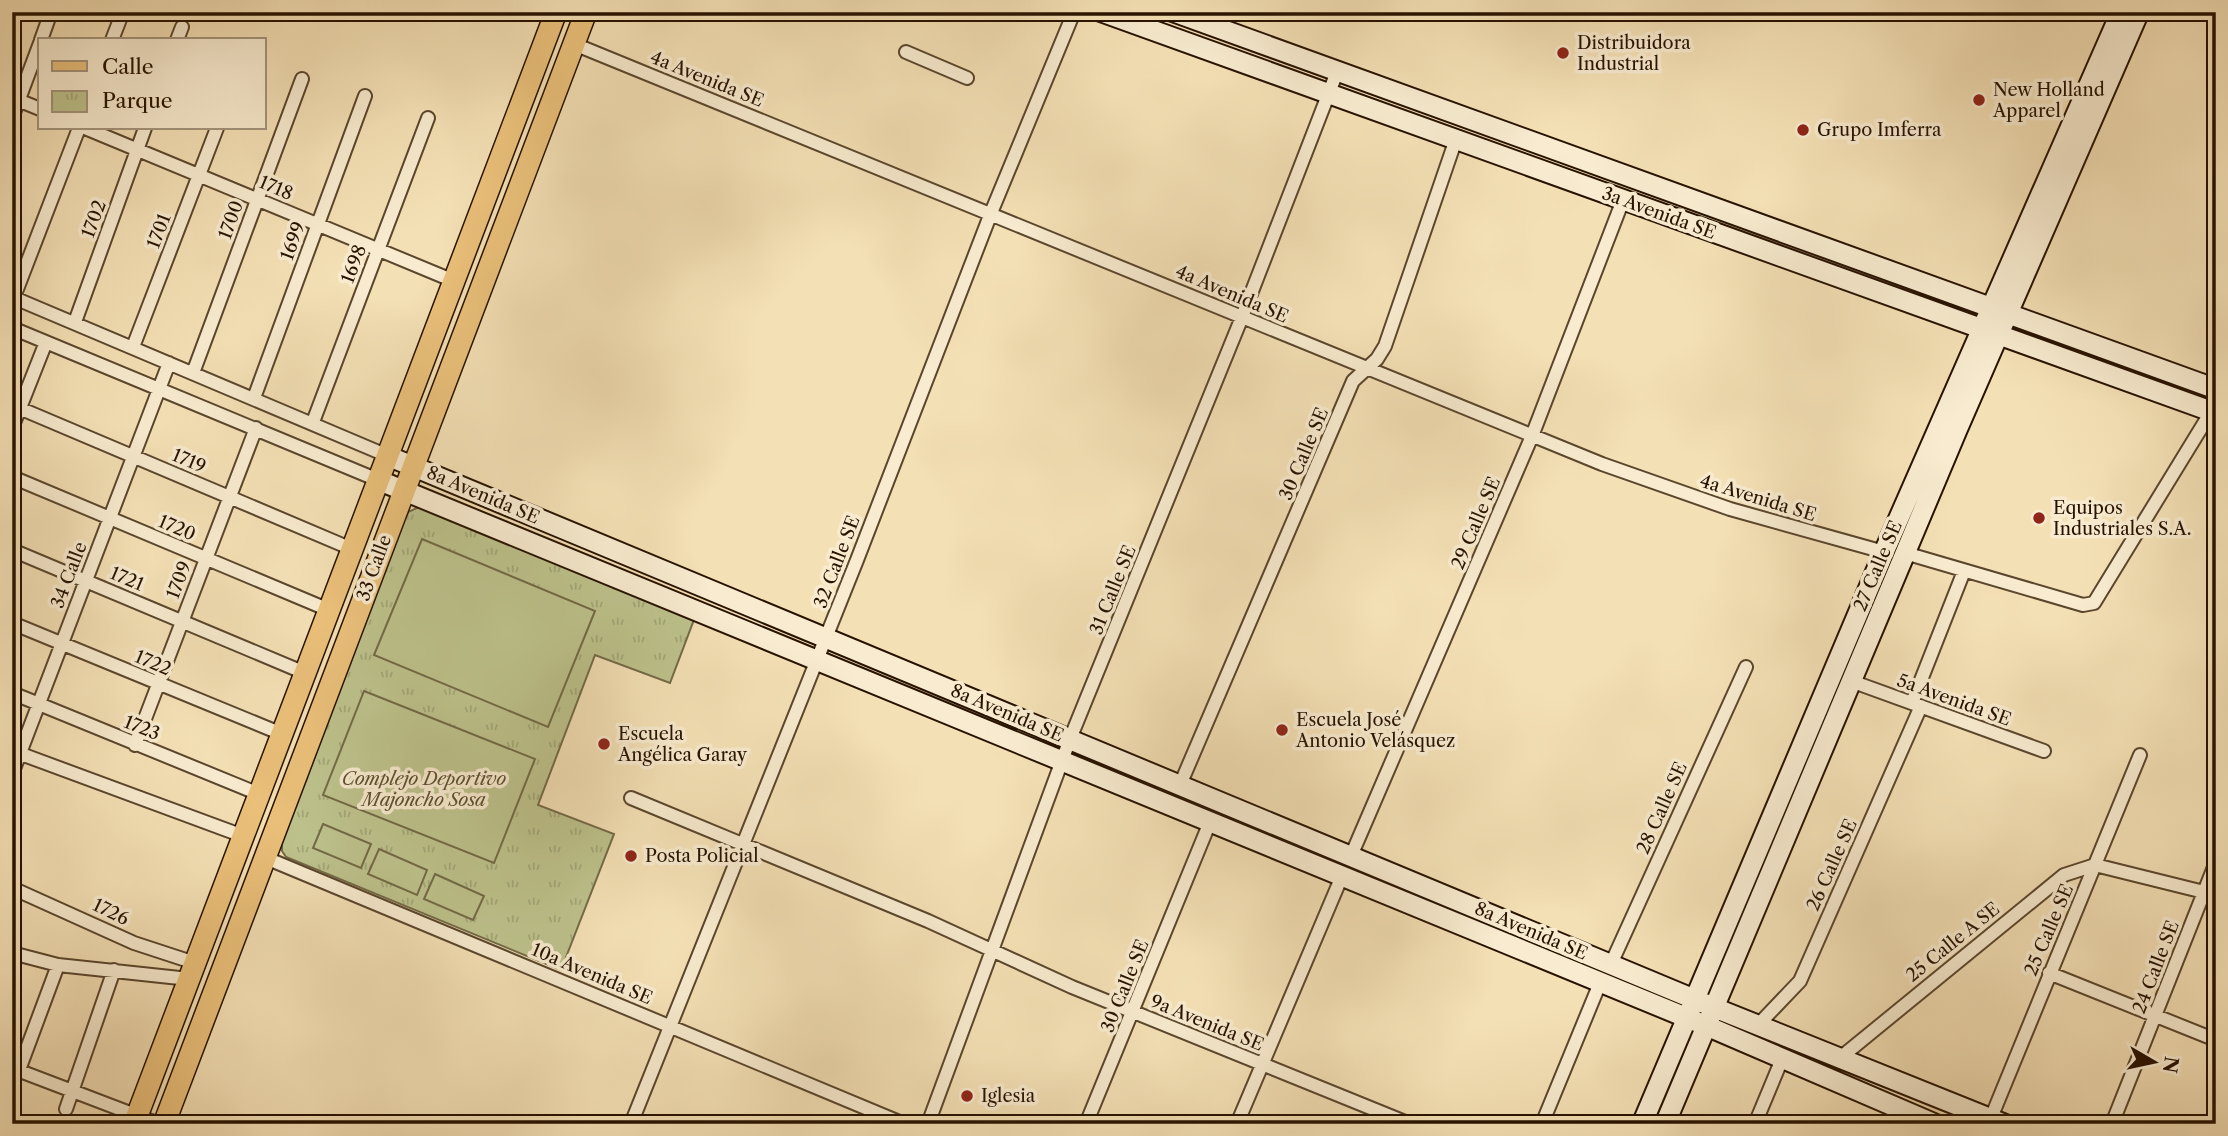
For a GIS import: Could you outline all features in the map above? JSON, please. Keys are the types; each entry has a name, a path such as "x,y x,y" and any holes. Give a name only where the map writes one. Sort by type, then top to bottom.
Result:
{"main road":[{"name":"33 Calle","path":"136,1120 556,12"},
{"name":"33 Calle","path":"164,1124 586,12"},
{"name":"3a Avenida SE","path":"1102,12 2214,410"},
{"name":"3a Avenida SE","path":"1174,12 2216,389"},
{"name":"27 Calle SE","path":"1665,1124 1905,553 1990,332 2121,12"},
{"name":"27 Calle SE","path":"1999,311 2139,12"},
{"name":"27 Calle SE","path":"1642,1124 1884,552 1990,332"},
{"name":"8a Avenida SE","path":"388,456 1758,1026 1997,1121"},
{"name":"8a Avenida SE","path":"378,480 1707,1026 1935,1124"}],"street":[{"path":"42,38 51,12"},
{"name":"32 Calle SE","path":"631,1124 826,638 991,213 1074,12"},
{"path":"113,38 122,14"},
{"path":"178,38 182,27"},
{"name":"4a Avenida SE","path":"573,44 1532,436 1723,507 1884,552"},
{"path":"12,118 16,99 38,48"},
{"path":"906,52 967,78"},
{"name":"31 Calle SE","path":"928,1124 1070,739 1242,317 1337,72"},
{"name":"1700","path":"193,373 302,79"},
{"name":"1699","path":"254,398 365,96"},
{"path":"16,99 38,108"},
{"name":"1698","path":"313,422 428,118"},
{"path":"13,297 78,130"},
{"name":"1718","path":"90,130 454,281"},
{"name":"1702","path":"75,322 144,130"},
{"name":"1701","path":"132,347 216,130"},
{"name":"30 Calle SE","path":"1180,785 1353,381 1366,370 1385,346 1456,139"},
{"name":"29 Calle SE","path":"1351,856 1532,436 1623,200"},
{"name":"8a Avenida SE","path":"13,297 388,456"},
{"name":"8a Avenida SE","path":"12,328 378,480"},
{"path":"12,428 16,407 46,342"},
{"name":"34 Calle","path":"12,774 16,752 39,704 169,363"},
{"name":"1719","path":"16,407 352,549"},
{"path":"1905,553 2083,605 2094,603 2214,410"},
{"name":"1709","path":"135,745 256,428"},
{"name":"1720","path":"12,477 329,610"},
{"name":"1721","path":"12,550 305,673"},
{"name":"26 Calle SE","path":"1758,1026 1800,981 1917,705 1964,571"},
{"name":"1722","path":"12,623 282,734"},
{"name":"28 Calle SE","path":"1611,964 1746,667"},
{"name":"5a Avenida SE","path":"1851,681 2044,751"},
{"name":"1723","path":"12,693 259,794"},
{"path":"16,752 243,836"},
{"name":"25 Calle SE","path":"1997,1121 2049,973 2140,755"},
{"path":"631,798 743,844"},
{"name":"30 Calle SE","path":"1086,1124 1210,822"},
{"name":"9a Avenida SE","path":"743,844 928,920 1133,1012 1410,1124"},
{"name":"10a Avenida SE","path":"266,858 904,1124"},
{"name":"24 Calle SE","path":"2112,1124 2210,893 2216,862"},
{"path":"2095,865 2210,893"},
{"name":"25 Calle A SE","path":"1840,1058 2064,875 2095,865"},
{"path":"1237,1124 1342,876"},
{"name":"1726","path":"12,888 192,971"},
{"path":"12,953 58,965 114,970 192,971"},
{"path":"58,965 16,1069 136,1120 159,1124"},
{"path":"66,1109 114,970"},
{"path":"2049,973 2216,1040"},
{"path":"1542,1124 1601,983"},
{"path":"1755,1124 1782,1059"}],"green space":[{"name":"Complejo Deportivo Majoncho Sosa","path":"421,506 695,617 670,683 595,655 538,805 614,834 561,970 286,857 282,851 282,841 406,513"},
{"path":"422,539 595,611 548,727 374,655"},
{"path":"364,691 535,759 494,863 323,795"},
{"path":"323,824 371,844 361,868 313,848"},
{"path":"379,849 427,870 417,895 368,874"},
{"path":"435,874 484,896 473,920 424,899"}],"place":[{"name":"Distribuidora Industrial","path":"1563,53"},
{"name":"New Holland Apparel","path":"1979,100"},
{"name":"Grupo Imferra","path":"1803,130"},
{"name":"Equipos Industriales S.A.","path":"2039,518"},
{"name":"Escuela José Antonio Velásquez","path":"1282,730"},
{"name":"Escuela Angélica Garay","path":"604,744"},
{"name":"Posta Policial","path":"631,856"},
{"name":"Iglesia","path":"967,1096"}]}
